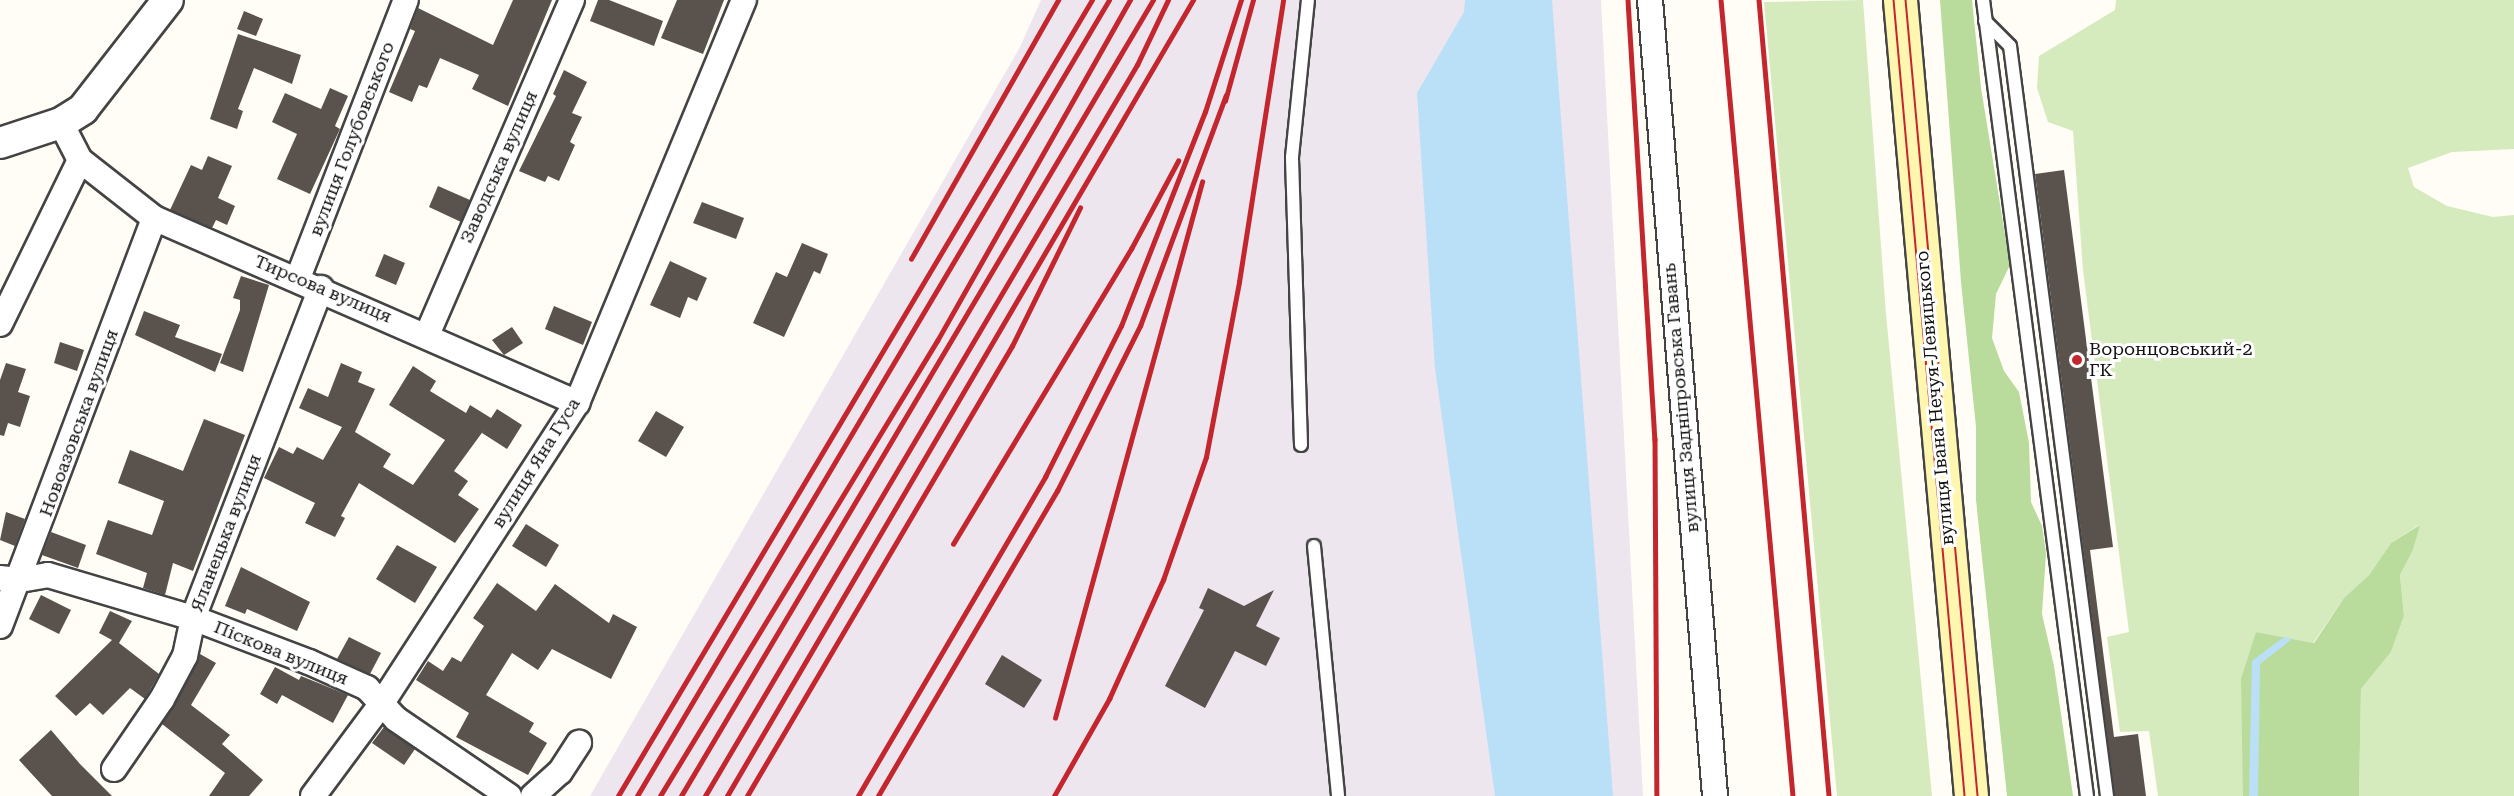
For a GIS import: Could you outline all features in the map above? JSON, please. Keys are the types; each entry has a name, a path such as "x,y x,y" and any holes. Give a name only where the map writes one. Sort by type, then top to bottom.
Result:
{"main road":[{"name":"вулиця Івана Нечуя-Левицького","path":"1900,0 1971,796"}],"street":[{"path":"0,143 62,123 83,109 168,0"},
{"name":"вулиця Голубовського","path":"298,278 406,0"},
{"name":"Заводська вулиця","path":"427,335 572,0"},
{"name":"вулиця Яна Гуса","path":"313,796 381,704 577,403 744,0"},
{"name":"вулиця Задніпровська Гавань","path":"1650,0 1715,796"},
{"path":"0,324 80,160 62,123"},
{"name":"Тирсова вулиця","path":"80,160 154,218 321,288 577,403"},
{"name":"Новоазовська вулиця","path":"0,626 10,579 154,218"},
{"name":"Яланецька вулиця","path":"114,769 162,699 185,656 193,618 321,288"},
{"name":"Піскова вулиця","path":"10,579 48,575 193,618 357,683 396,719 509,796"},
{"path":"533,796 560,772 579,743"}],"lane":[{"path":"1301,445 1293,157 1308,0"},
{"path":"1983,0 2087,796"},
{"path":"1985,21 2010,46 2107,796"},
{"path":"1314,546 1338,796"}],"shaded area":[{"path":"1041,0 1601,0 1643,796 590,796 1020,47"}],"green space":[{"path":"1863,0 1886,314 1932,796 1837,796 1764,2"},
{"path":"1940,0 1972,0 1981,88 2010,265 1996,294 1992,338 2004,371 2019,392 2029,443 2031,502 2042,526 2046,553 2042,614 2054,666 2073,796 2007,796 1976,500 1976,427 1961,282"},
{"path":"2116,0 2514,0 2514,149 2452,152 2408,168 2414,187 2447,206 2493,217 2514,215 2514,796 2359,796 2361,689 2391,652 2404,616 2400,575 2413,550 2419,525 2391,543 2369,575 2344,598 2313,643 2256,632 2243,796 2158,796 2149,731 2120,732 2107,637 2129,632 2083,270 2073,131 2048,122 2037,88 2039,56 2115,10"},
{"path":"2420,525 2413,550 2400,575 2404,616 2391,652 2361,689 2359,796 2243,796 2241,679 2256,632 2314,643 2344,598 2369,575 2391,543"}],"water":[{"path":"1465,0 1552,0 1613,796 1495,796 1435,368 1417,93 1464,12"},
{"path":"2284,637 2292,639 2260,664 2258,796 2249,796 2252,661"}],"building":[{"path":"513,0 552,0 508,106 472,89 479,75 440,58 427,88 419,85 412,102 389,92 415,31 410,29 418,8 493,45"},
{"path":"598,0 609,0 663,21 654,46 590,21"},
{"path":"677,0 724,0 703,54 661,38"},
{"path":"244,11 263,19 256,36 237,29"},
{"path":"238,34 301,55 292,84 254,68 238,109 243,111 237,129 210,119"},
{"path":"564,70 587,82 572,113 582,117 570,142 575,145 559,181 548,176 545,182 519,171 556,96 553,94"},
{"path":"330,88 348,96 335,126 340,129 310,194 277,179 297,134 272,122 285,93 321,109"},
{"path":"208,156 232,166 218,198 235,206 227,225 216,220 212,228 170,210 191,165 202,170"},
{"name":"Воронцовський-2 ГК","path":"2064,170 2113,547 2090,550 2114,737 2138,734 2146,796 2115,796 2035,174"},
{"path":"438,186 470,200 461,222 429,207"},
{"path":"702,202 744,218 736,239 693,223"},
{"path":"802,243 828,254 820,274 814,271 784,337 753,323 776,272 787,277"},
{"path":"384,254 405,263 396,285 375,276"},
{"path":"670,261 707,278 697,301 688,297 680,318 650,305"},
{"path":"241,276 269,285 243,372 220,363 240,310 240,300 233,298"},
{"path":"554,306 592,322 583,345 545,329"},
{"path":"144,311 180,325 175,337 222,354 215,372 135,335"},
{"path":"512,327 523,343 504,355 492,340"},
{"path":"60,342 84,350 77,371 54,363"},
{"path":"6,363 26,369 18,392 30,396 20,427 8,423 4,436 0,435 0,380"},
{"path":"341,363 362,372 358,382 375,389 355,432 391,454 383,467 413,485 445,440 389,405 413,366 436,381 430,391 466,413 470,405 491,418 497,409 522,425 507,449 482,433 484,430 454,471 468,481 458,495 479,509 455,543 359,483 341,516 345,518 335,537 305,523 315,503 264,478 279,447 293,454 297,447 323,460 342,427 299,408 308,388 328,397"},
{"path":"656,411 684,427 666,457 638,441"},
{"path":"204,419 245,435 193,571 173,563 165,595 143,588 147,573 96,554 108,520 152,535 164,501 118,483 130,450 183,471"},
{"path":"6,512 25,519 15,546 0,540"},
{"path":"526,524 559,545 546,567 512,546"},
{"path":"51,532 86,545 78,568 42,555"},
{"path":"397,545 437,567 415,603 376,579"},
{"path":"241,567 310,602 297,631 247,609 245,614 225,606"},
{"path":"497,583 536,611 555,584 609,623 613,614 637,627 611,679 552,649 538,670 512,653 486,695 534,723 529,732 547,743 528,775 456,737 469,713 416,680 428,661 443,671 452,657 461,662 484,626 473,618"},
{"path":"1208,588 1244,606 1274,590 1256,626 1280,638 1266,666 1235,651 1205,708 1165,686 1204,610 1199,608"},
{"path":"41,595 71,610 59,634 29,619"},
{"path":"110,611 132,621 119,643 159,674 145,699 130,688 103,715 90,703 76,716 55,696 112,640 99,633"},
{"path":"349,637 381,653 370,674 337,659"},
{"path":"200,654 216,663 191,705 230,735 222,744 263,780 249,796 209,796 225,773 162,724"},
{"path":"1002,655 1042,680 1024,708 985,684"},
{"path":"275,667 299,680 301,676 348,695 333,723 282,695 277,704 260,694"},
{"path":"384,727 415,749 404,765 372,743"},
{"path":"51,730 112,796 52,796 19,760"}],"tram line":[{"path":"1894,0 1965,796"},
{"path":"1906,0 1978,796"}],"railway":[{"path":"911,259 1058,0"},
{"path":"618,796 1092,0"},
{"path":"637,796 1109,0"},
{"path":"660,796 937,341 1130,0"},
{"path":"681,796 1153,0"},
{"path":"705,796 1137,65 1168,0"},
{"path":"727,796 1193,0"},
{"path":"858,796 1045,477 1121,326 1205,112 1241,0"},
{"path":"1225,101 1253,0"},
{"path":"1054,796 1109,699 1163,580 1206,457 1239,282 1283,0"},
{"path":"1628,0 1655,439 1657,796"},
{"path":"1721,0 1793,796"},
{"path":"1759,0 1829,796"},
{"path":"878,796 1057,491 1140,326 1226,95"},
{"path":"953,544 1131,249 1178,161"},
{"path":"1055,718 1202,182"},
{"path":"747,796 1012,346 1080,208"}],"place":[{"name":"Воронцовський-2 ГК","path":"2077,360"}]}
